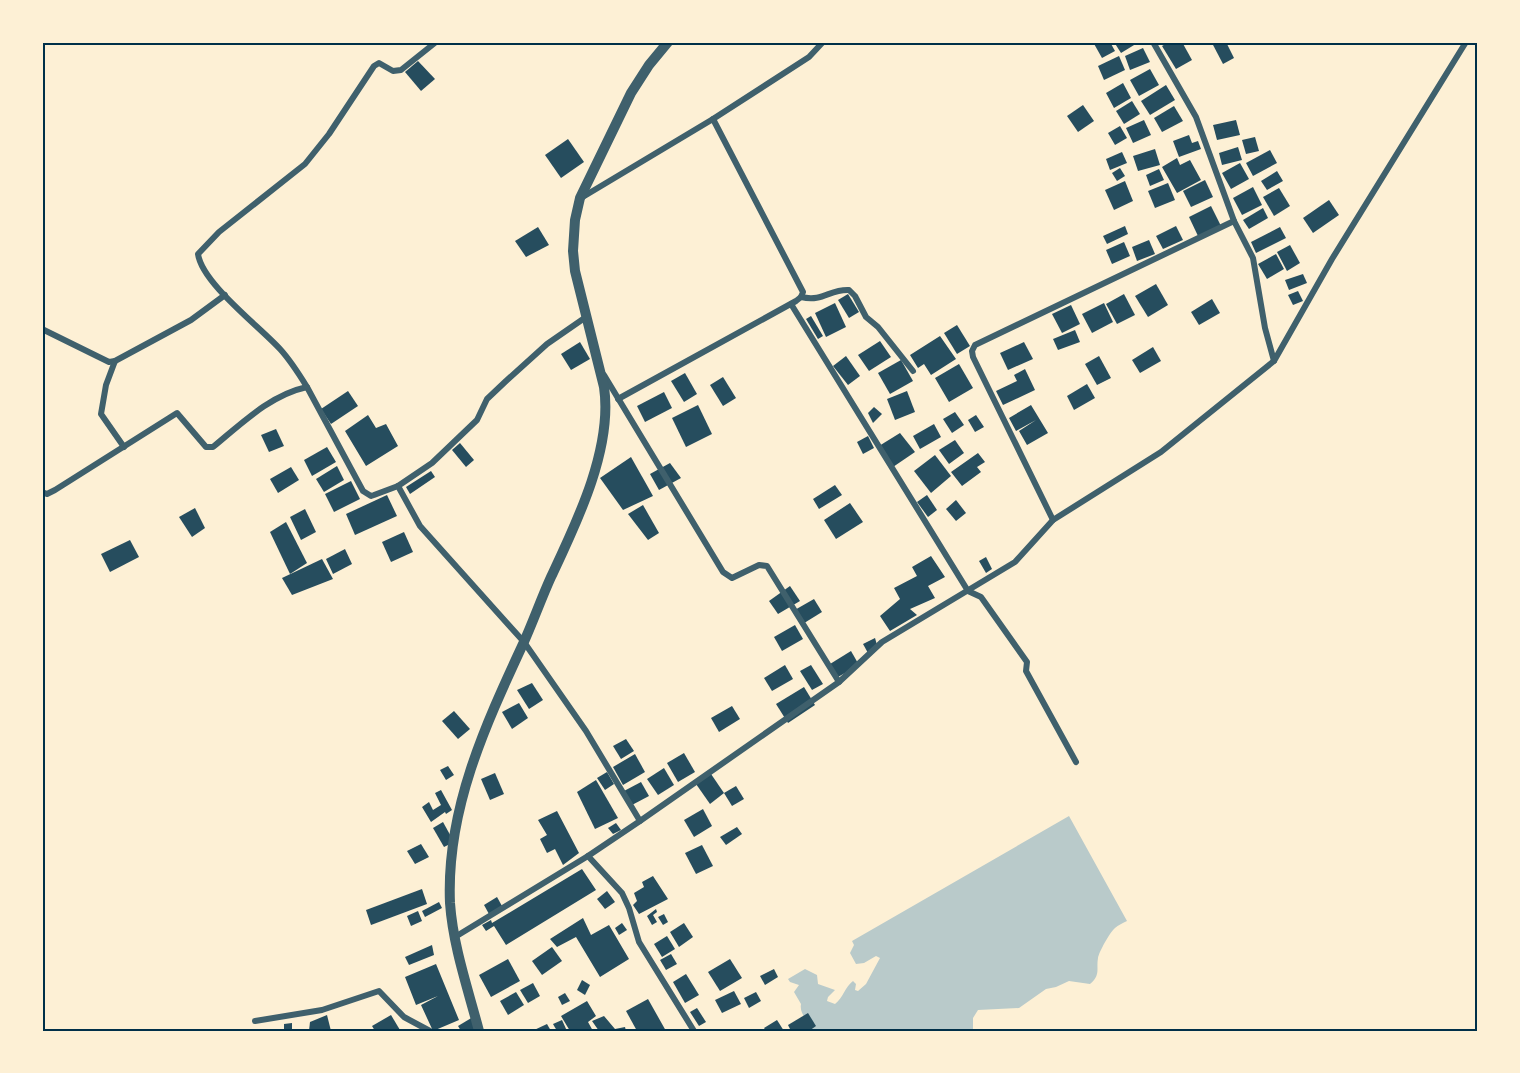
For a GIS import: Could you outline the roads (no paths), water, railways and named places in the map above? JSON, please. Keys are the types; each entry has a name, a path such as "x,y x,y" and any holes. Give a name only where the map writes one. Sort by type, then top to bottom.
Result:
{"street":[{"path":"436,42 401,70 393,71 380,63 374,66 329,134 305,164 219,232 198,254 200,263 225,295 280,348 296,368 363,491 370,496 398,486 432,463 477,420 487,399 547,344 587,316"},
{"path":"479,1031 455,937 450,903 451,861 462,795 470,767 498,695 524,642 571,533 596,464 604,428 606,400 575,271 573,251 575,220 580,198 631,93 649,65 668,42"},
{"path":"580,198 713,119 809,57 823,42"},
{"path":"1153,42 1196,117 1234,221 1253,258 1265,328 1274,361"},
{"path":"455,937 588,856 640,821 839,682 882,642 1015,562 1053,520 1161,452 1274,361 1332,259 1466,42"},
{"path":"618,399 791,304 801,297 803,292 713,119"},
{"path":"1053,520 973,357 972,351 975,345 1234,221"},
{"path":"801,297 815,300 849,290 855,296 866,317 878,327 913,371"},
{"path":"42,329 109,362 115,361 191,320 225,295"},
{"path":"791,304 968,591 981,597 1027,662 1026,671 1076,762"},
{"path":"115,361 106,386 101,414 124,447"},
{"path":"599,368 723,572 732,578 759,565 767,566 839,682"},
{"path":"42,492 47,494 55,490 177,414 206,447 213,447 255,412 298,389 307,387"},
{"path":"398,486 420,526 524,642 585,731 640,821"},
{"path":"588,856 622,893 639,942 694,1031"},
{"path":"255,1021 322,1010 379,991 404,1017 430,1031"}]}
